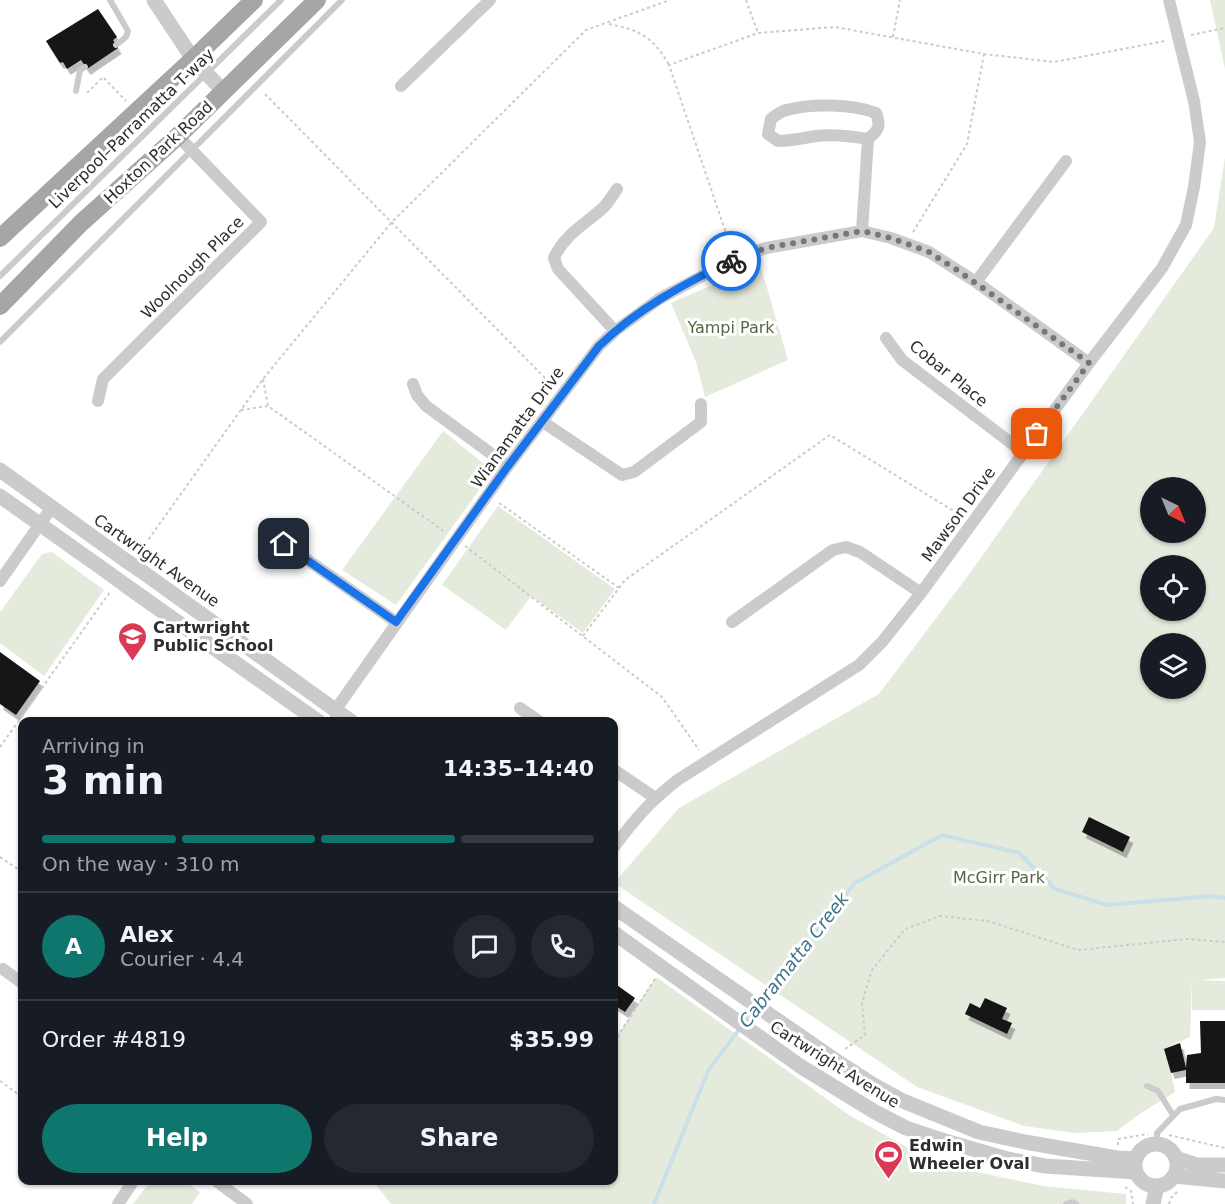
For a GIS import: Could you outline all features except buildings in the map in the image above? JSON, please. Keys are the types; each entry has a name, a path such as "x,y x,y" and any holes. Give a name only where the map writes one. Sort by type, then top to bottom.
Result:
{"main road":[{"path":"0,238 254,0"},
{"name":"Hoxton Park Road","path":"0,306 81,223 178,136 317,0"}],"street":[{"path":"154,0 193,59 224,92"},
{"path":"400,87 490,0"},
{"name":"Mawson Drive","path":"618,842 654,797 859,665 882,642 921,593 1023,452 1162,268 1186,225 1200,142 1194,101 1168,0"},
{"path":"862,231 868,139 878,131 880,123 876,113 862,108 805,107 785,110 771,119 768,134 778,141 844,135 868,139"},
{"name":"Woolnough Place","path":"98,401 103,380 261,222 178,136"},
{"path":"976,282 1066,161"},
{"path":"615,331 558,269 554,258 559,247 577,228 604,207 617,189"},
{"name":"Wianamatta Drive","path":"336,715 396,622 508,466 599,346 615,331 659,299 735,259 766,248 862,231 929,252 976,282 1089,363"},
{"name":"Cobar Place","path":"886,338 902,360 1023,452"},
{"path":"413,384 417,395 426,406 508,466"},
{"path":"543,422 622,475 634,472 701,422 701,404"},
{"name":"Cartwright Avenue","path":"0,470 132,563 336,715"},
{"path":"0,496 312,717"},
{"path":"0,581 52,507"},
{"path":"269,533 396,622"},
{"path":"732,622 833,550 846,547 860,552 921,593"},
{"path":"520,708 533,717"},
{"path":"618,773 654,797"},
{"name":"Cartwright Avenue","path":"618,910 832,1058 903,1101 979,1132 1117,1158 1137,1165"},
{"name":"Cartwright Avenue","path":"618,936 664,976 800,1066 875,1112 906,1128 945,1142 1007,1159 1045,1166 1137,1165"},
{"path":"3,969 18,980"},
{"path":"1162,1139 1176,1158 1177,1167 1174,1176 1156,1186 1144,1182 1137,1165 1144,1148 1162,1139"},
{"path":"1176,1158 1197,1165 1225,1165"},
{"path":"1174,1176 1225,1180"},
{"path":"118,1204 131,1185"},
{"path":"222,1185 247,1204"},
{"path":"1153,1204 1156,1186"}],"lane":[{"path":"110,0 128,31 126,37 116,45"},
{"name":"Liverpool–Parramatta T-way","path":"0,276 281,0"},
{"path":"0,342 342,0"},
{"path":"76,91 80,70 85,66"},
{"path":"1147,1086 1158,1091 1173,1114"},
{"path":"1162,1139 1157,1133 1180,1109 1216,1099 1225,1100"},
{"path":"1066,1204 1072,1202 1076,1204"}],"path":[{"path":"132,563 263,379 391,223 586,30 670,0"},
{"path":"746,0 758,33"},
{"path":"893,38 900,0"},
{"path":"606,23 627,27 652,40 669,65 735,259"},
{"path":"669,65 758,33 834,27 984,54 1054,62 1160,42"},
{"path":"1195,34 1225,27"},
{"path":"906,244 967,144 984,54"},
{"path":"87,93 103,77 128,102"},
{"path":"265,94 547,380"},
{"path":"263,379 268,406"},
{"path":"241,410 268,406 445,532"},
{"path":"583,636 625,580 830,435 972,522"},
{"path":"488,495 619,588"},
{"path":"465,546 662,697 708,762"},
{"path":"21,717 117,581"},
{"path":"0,747 18,721"},
{"path":"0,857 18,869"},
{"path":"832,1058 865,1035 862,1003 872,970 905,928 940,916 988,921 1078,950 1187,939 1225,942"},
{"path":"618,1037 664,976"},
{"path":"0,1081 18,1094"},
{"path":"1118,1139 1142,1135"},
{"path":"1162,1139 1225,1148"},
{"path":"1125,1186 1134,1197 1133,1204"},
{"path":"1169,1204 1177,1192 1185,1190"}],"green space":[{"path":"1210,0 1225,0 1225,69"},
{"name":"McGirr Park","path":"1225,157 1225,978 1198,980 1225,981 1225,1010 1192,1010 1192,981 1190,1037 1166,1048 1175,1092 1117,1131 1075,1133 1024,1126 917,1087 618,886 618,878 679,808 879,694 970,573 1214,228"},
{"name":"Yampi Park","path":"760,264 788,360 705,397 696,362 671,303"},
{"path":"443,431 493,471 396,605 342,570"},
{"path":"498,506 615,589 583,633 531,596 506,630 442,585"},
{"path":"52,552 104,590 44,676 0,643 0,612 42,554"},
{"path":"656,977 849,1115 914,1151 977,1172 1043,1186 1126,1194 1126,1204 391,1204 376,1185 618,1185 618,1034"},
{"path":"148,1185 190,1185 200,1192 192,1204 133,1204"}],"waterway":[{"name":"Cabramatta Creek","path":"760,1002 855,883 942,835 1019,853 1055,889 1107,905 1211,896 1225,898"},
{"name":"Cabramatta Creek","path":"745,1021 755,1008"},
{"name":"Cabramatta Creek","path":"654,1204 709,1069 741,1027"}],"way so far":[{"path":"731,261 766,248 862,231 891,238 929,252 976,282 1089,363 1037,434"}],"place":[{"name":"Cartwright Public School","path":"132,662"},
{"name":"Edwin Wheeler Oval","path":"888,1180"}],"route":[{"path":"284,544 396,622 508,466 599,346 631,318 659,299 731,261"}]}
